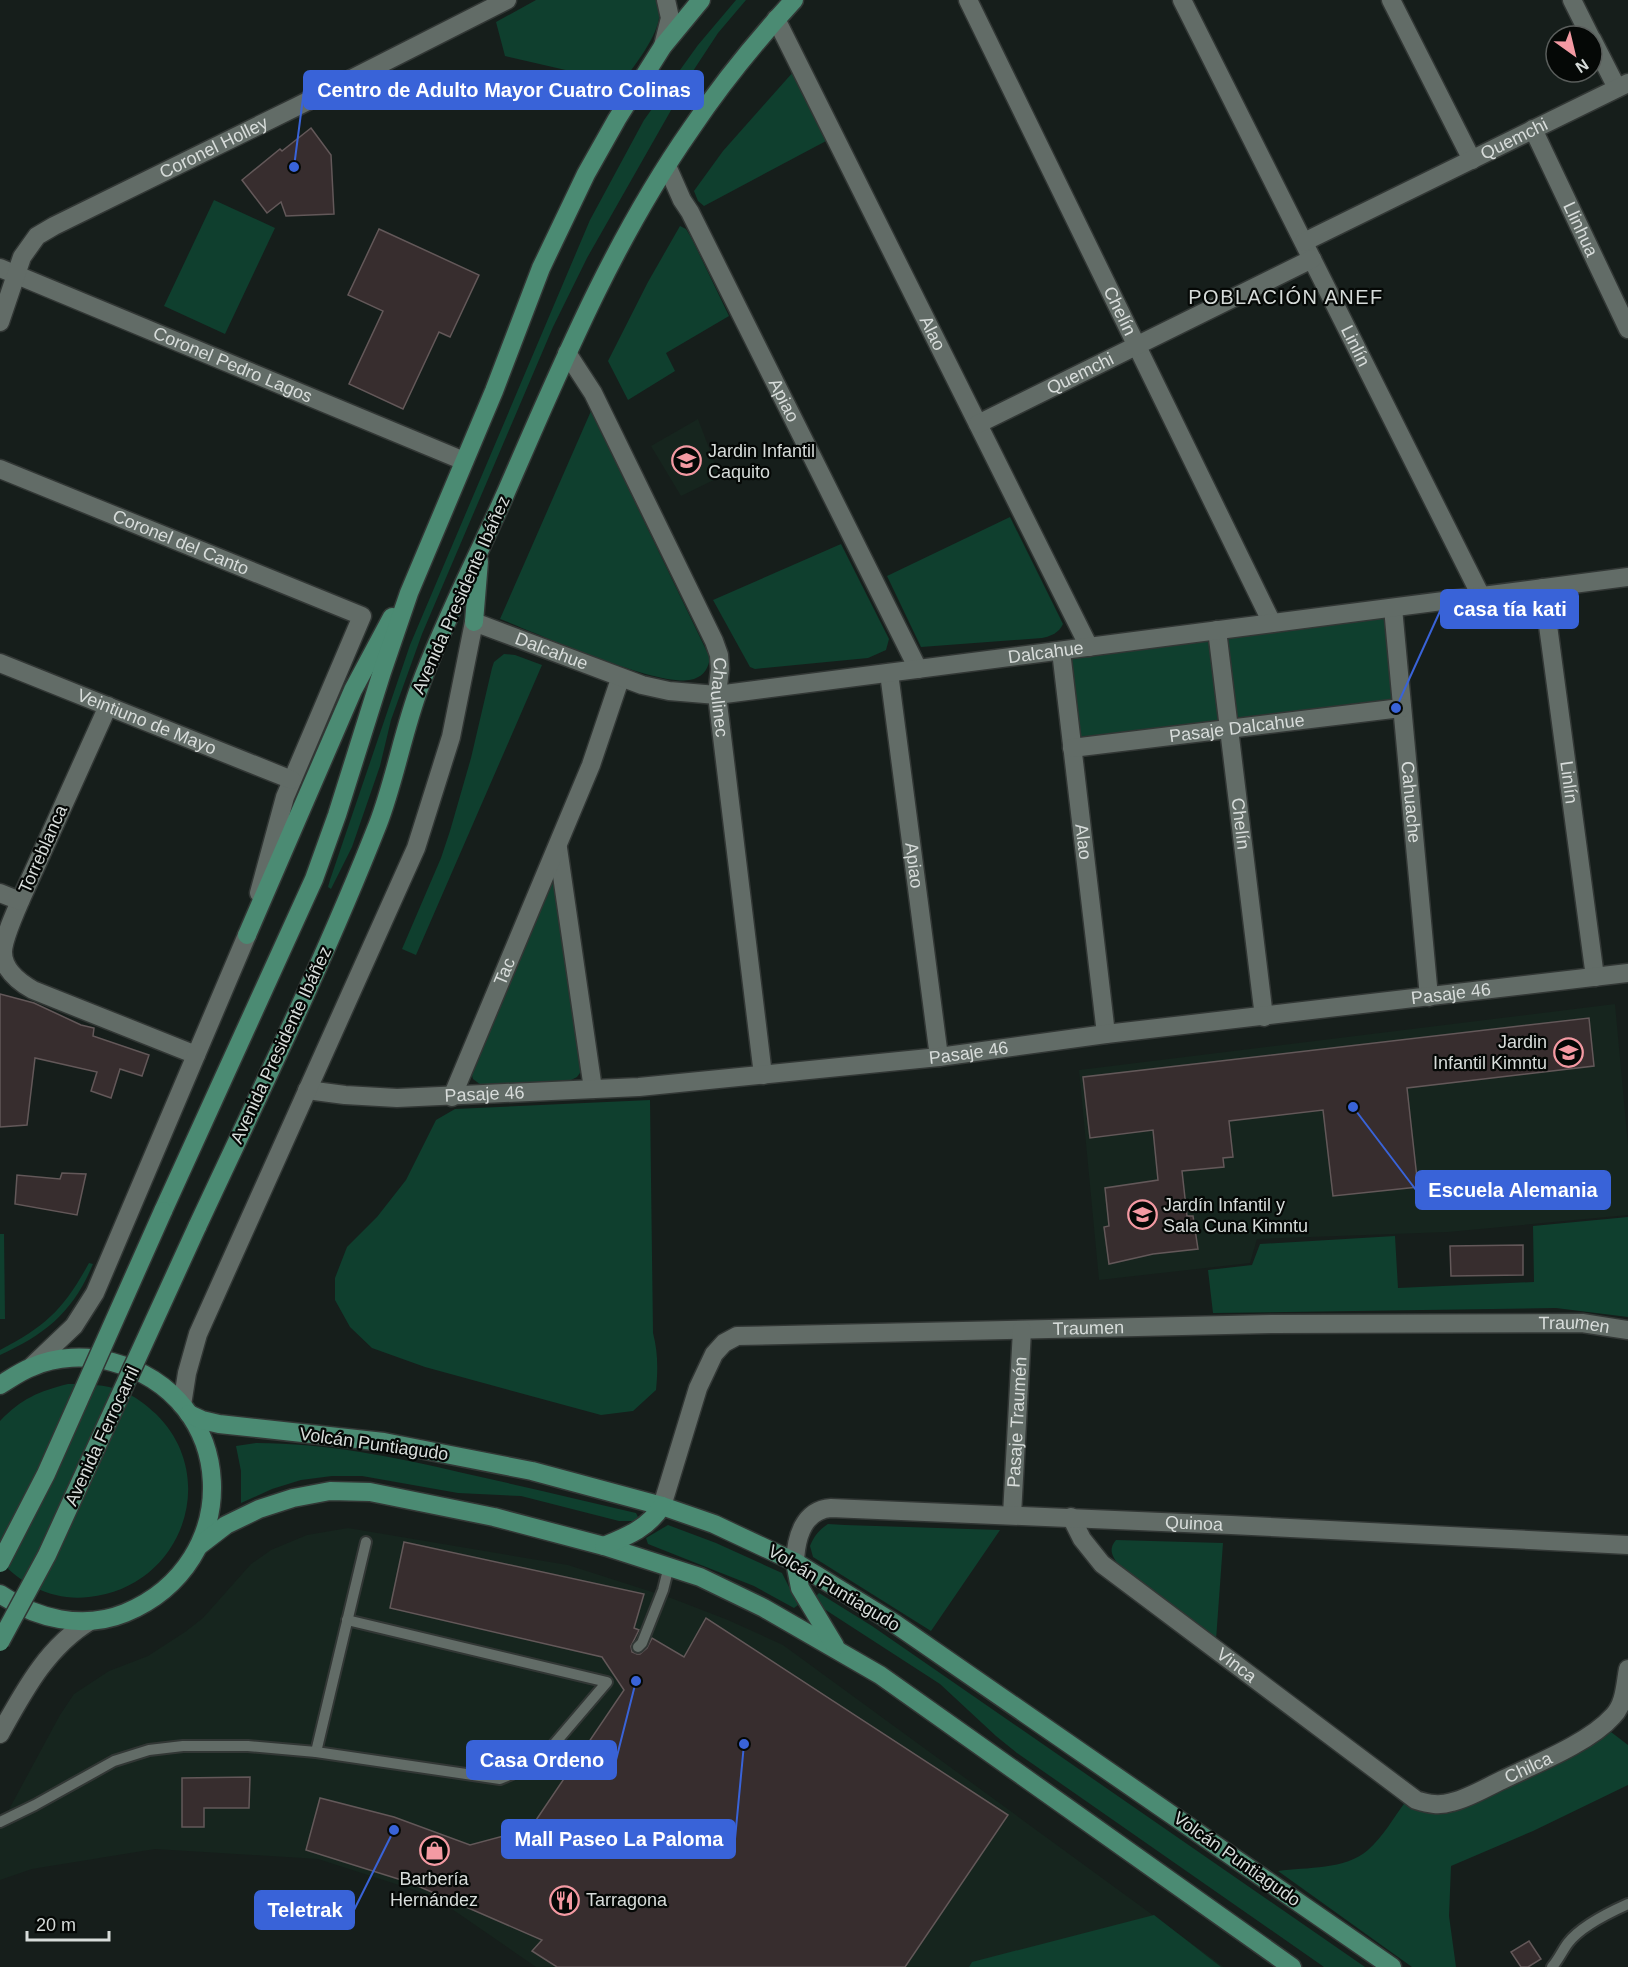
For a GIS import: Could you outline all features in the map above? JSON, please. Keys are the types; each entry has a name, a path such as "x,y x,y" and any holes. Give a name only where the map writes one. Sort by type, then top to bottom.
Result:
{"main road":[{"path":"247,935 353,690 374,647 409,593 553,240 617,119 663,46 701,0"},
{"name":"Avenida Presidente Ibáñez","path":"197,1227 296,1015 365,856 380,819 418,690 436,644 567,352 613,260 667,166 714,96 794,0"},
{"path":"474,622 480,549"},
{"name":"Avenida Ferrocarril","path":"0,1563 46,1474 314,879 409,593"},
{"name":"Avenida Ferrocarril","path":"0,1642 47,1555 197,1227"},
{"path":"0,1385 32,1366 64,1358 98,1358 129,1367 159,1383 186,1410 200,1434 208,1455 212,1478 212,1501 208,1524 200,1545 184,1570 165,1590 143,1605 117,1616 90,1621 64,1621 39,1615 16,1605 0,1594"},
{"name":"Volcán Puntiagudo","path":"186,1410 202,1420 228,1425 394,1444 532,1471 662,1506 714,1524 795,1562 894,1623 1392,1967"},
{"path":"200,1545 226,1525 259,1509 293,1498 330,1491 370,1492 494,1517 604,1546 700,1577 764,1608 880,1675 1292,1967"},
{"path":"604,1546 638,1530 656,1516 662,1506"},
{"path":"795,1562 800,1588 837,1649"}],"street":[{"name":"Coronel Holley","path":"0,322 8,272 38,236 507,0"},
{"path":"663,46 670,18 666,0"},
{"name":"Chelín","path":"968,0 1272,623"},
{"name":"Linlín","path":"1182,0 1481,596"},
{"path":"1392,0 1472,160"},
{"path":"1572,0 1584,24"},
{"name":"Alao","path":"776,19 1089,647"},
{"path":"1604,58 1622,85"},
{"name":"Quemchi","path":"1304,242 1622,85"},
{"name":"Llinhua","path":"1533,129 1628,329"},
{"name":"Apiao","path":"667,166 918,669"},
{"name":"Quemchi","path":"978,424 1312,259"},
{"name":"Coronel Pedro Lagos","path":"8,272 464,461"},
{"name":"Chaulinec","path":"567,352 592,393 719,655 717,695 763,1075"},
{"name":"Coronel del Canto","path":"0,469 362,616 292,780"},
{"name":"Dalcahue","path":"474,622 620,679 669,691 717,695 1628,577"},
{"name":"Linlín","path":"1544,588 1594,977"},
{"name":"Cahuache","path":"1393,608 1429,997"},
{"name":"Avenida Presidente Ibáñez","path":"186,1410 187,1372 198,1334 416,848 452,737 474,622"},
{"name":"Chelín","path":"1217,630 1264,1017"},
{"name":"Alao","path":"1061,651 1106,1034"},
{"name":"Veintiuno de Mayo","path":"0,663 292,780"},
{"name":"Apiao","path":"889,673 939,1057"},
{"name":"Tac","path":"452,1097 558,846 606,724 620,679"},
{"name":"Torreblanca","path":"108,706 20,901 3,951 4,960 11,973 33,990 196,1055"},
{"name":"Pasaje Dalcahue","path":"1072,748 1401,708"},
{"path":"32,1366 74,1326 95,1293 247,935 292,780"},
{"name":"Tac","path":"558,846 593,1089"},
{"path":"0,892 20,901"},
{"name":"Pasaje 46","path":"308,1090 397,1098 639,1087 939,1057 1106,1034 1628,973"},
{"name":"Traumen","path":"662,1506 698,1388 714,1354 724,1343 736,1336 1271,1324 1556,1322 1582,1323 1628,1330"},
{"name":"Pasaje Traumén","path":"1012,1515 1022,1330"},
{"name":"Quinoa","path":"795,1562 800,1532 808,1520 823,1509 1071,1517 1628,1545"},
{"name":"Vinca","path":"1071,1517 1082,1539 1102,1564 1416,1800"},
{"path":"0,1734 46,1659 61,1642 90,1621"},
{"name":"Chilca","path":"1416,1800 1437,1805 1454,1802 1581,1740 1602,1727 1615,1714 1623,1698 1628,1669"}],"lane":[{"path":"316,1752 366,1542"},
{"path":"638,1647 642,1643 663,1590 669,1566"},
{"path":"0,1821 35,1805 114,1761 149,1750 183,1746 248,1746 316,1752 500,1779 538,1763 610,1678 347,1620"},
{"path":"1552,1967 1568,1943 1581,1931 1628,1904"}],"shaded area":[{"name":"Jardin Infantil Caquito","path":"698,419 720,477 681,496 651,446"},
{"path":"1615,1004 1628,1145 1628,1215 1448,1232 1257,1239 1250,1263 1099,1280 1079,1070"},
{"path":"348,1528 568,1565 671,1598 783,1645 1224,1967 536,1967 433,1896 318,1859 155,1849 32,1869 0,1880 0,1826 60,1715 74,1694 109,1671 148,1656 185,1632 203,1618 251,1564 271,1550 307,1535"}],"green space":[{"path":"536,0 656,0 659,20 649,43 622,83 505,56 496,22"},
{"path":"736,0 746,0 718,33 695,68 587,258 553,327 422,634 391,720 380,766 352,847 331,889 328,887 330,880 410,645 590,220 644,120 698,45"},
{"path":"794,71 826,141 704,206 698,201 694,191 723,151"},
{"path":"214,200 275,228 225,334 164,306"},
{"path":"680,226 686,229 692,239 729,316 666,353 675,371 628,400 608,361 648,282"},
{"path":"591,411 710,658 705,671 694,679 678,680 628,669 500,619"},
{"path":"1010,517 1063,624 1059,630 1042,638 921,647 887,576"},
{"path":"841,544 889,639 886,650 868,658 755,669 750,667 713,600"},
{"path":"1386,615 1396,705 1078,743 1068,656"},
{"path":"504,654 515,655 542,665 416,955 402,949 441,858 471,758 492,668 494,662"},
{"path":"555,879 582,1070 577,1077 571,1080 481,1085 473,1079 470,1069 548,886"},
{"path":"650,1100 653,1333 657,1354 657,1375 656,1390 633,1411 601,1415 425,1367 372,1348 350,1327 335,1300 335,1278 347,1247 377,1217 406,1180 436,1120 455,1109"},
{"path":"1628,1217 1628,1317 1556,1308 1213,1313 1208,1270 1252,1265 1260,1244 1395,1236 1398,1288 1534,1282 1533,1226"},
{"path":"0,1234 4,1234 5,1319 0,1319"},
{"path":"89,1263 93,1264 85,1281 56,1320 31,1339 0,1355 0,1350 30,1333 52,1315 71,1293"},
{"path":"68,1384 89,1384 116,1389 140,1401 156,1414 176,1440 186,1469 188,1498 181,1526 168,1552 147,1574 121,1589 76,1598 40,1590 19,1578 0,1561 0,1421 15,1407 31,1397"},
{"path":"256,1443 308,1445 386,1456 636,1513 638,1517 634,1521 619,1521 521,1496 458,1493 362,1476 332,1476 301,1480 272,1489 241,1503 241,1471 236,1446"},
{"path":"828,1524 1000,1530 931,1631 813,1557 810,1546 817,1534"},
{"path":"668,1525 716,1543 782,1573 798,1605 794,1608 754,1586 648,1544 646,1538"},
{"path":"1116,1540 1223,1543 1216,1640 1117,1563 1112,1551"},
{"path":"819,1593 872,1626 1365,1967 1324,1967 1017,1753 940,1684 818,1605 815,1597"},
{"path":"1611,1732 1628,1745 1628,1785 1533,1831 1451,1866 1449,1916 1456,1967 1412,1967 1278,1871 1348,1861 1373,1845 1406,1801 1423,1811 1438,1813 1458,1809 1556,1763"},
{"path":"1154,1915 1221,1967 969,1967 972,1962"}],"building":[{"path":"311,128 331,155 334,214 286,216 281,202 267,213 242,180 280,149 282,151"},
{"path":"379,229 479,275 450,337 439,332 403,409 349,384 383,311 348,295"},
{"path":"0,994 34,1003 81,1025 94,1028 93,1036 149,1055 142,1076 120,1069 111,1098 91,1091 97,1072 35,1058 27,1125 0,1127"},
{"path":"1589,1018 1594,1066 1407,1088 1418,1187 1333,1196 1323,1110 1229,1121 1233,1157 1223,1158 1224,1167 1182,1171 1187,1216 1193,1216 1198,1249 1153,1254 1109,1264 1104,1227 1109,1226 1105,1188 1158,1180 1153,1130 1090,1138 1083,1077"},
{"path":"62,1173 86,1174 77,1215 15,1204 17,1175 60,1179"},
{"path":"1523,1245 1523,1275 1451,1276 1450,1246"},
{"path":"404,1542 644,1594 634,1628 639,1630 631,1646 632,1652 637,1654 647,1648 652,1638 684,1657 706,1618 1008,1815 905,1967 557,1967 532,1951 542,1940 411,1883 306,1850 320,1798 394,1817 470,1845 530,1829 624,1690 602,1657 390,1608"},
{"path":"250,1777 249,1808 204,1808 204,1827 182,1827 182,1778"},
{"path":"1529,1941 1541,1959 1528,1967 1521,1967 1511,1952"}],"place":[{"name":"Centro de Adulto Mayor Cuatro Colinas","path":"294,167"},
{"name":"Jardin Infantil Caquito","path":"687,461"},
{"name":"casa tía kati","path":"1396,708"},
{"name":"Jardin Infantil Kimntu","path":"1568,1052"},
{"name":"Escuela Alemania","path":"1353,1107"},
{"name":"Jardín Infantil y Sala Cuna Kimntu","path":"1142,1215"},
{"name":"Casa Ordeno","path":"636,1681"},
{"name":"Mall Paseo La Paloma","path":"744,1744"},
{"name":"Teletrak","path":"394,1830"},
{"name":"Barbería Hernández","path":"434,1850"},
{"name":"Tarragona","path":"565,1900"}],"district":[{"name":"POBLACIÓN ANEF","path":"1286,297"}]}
